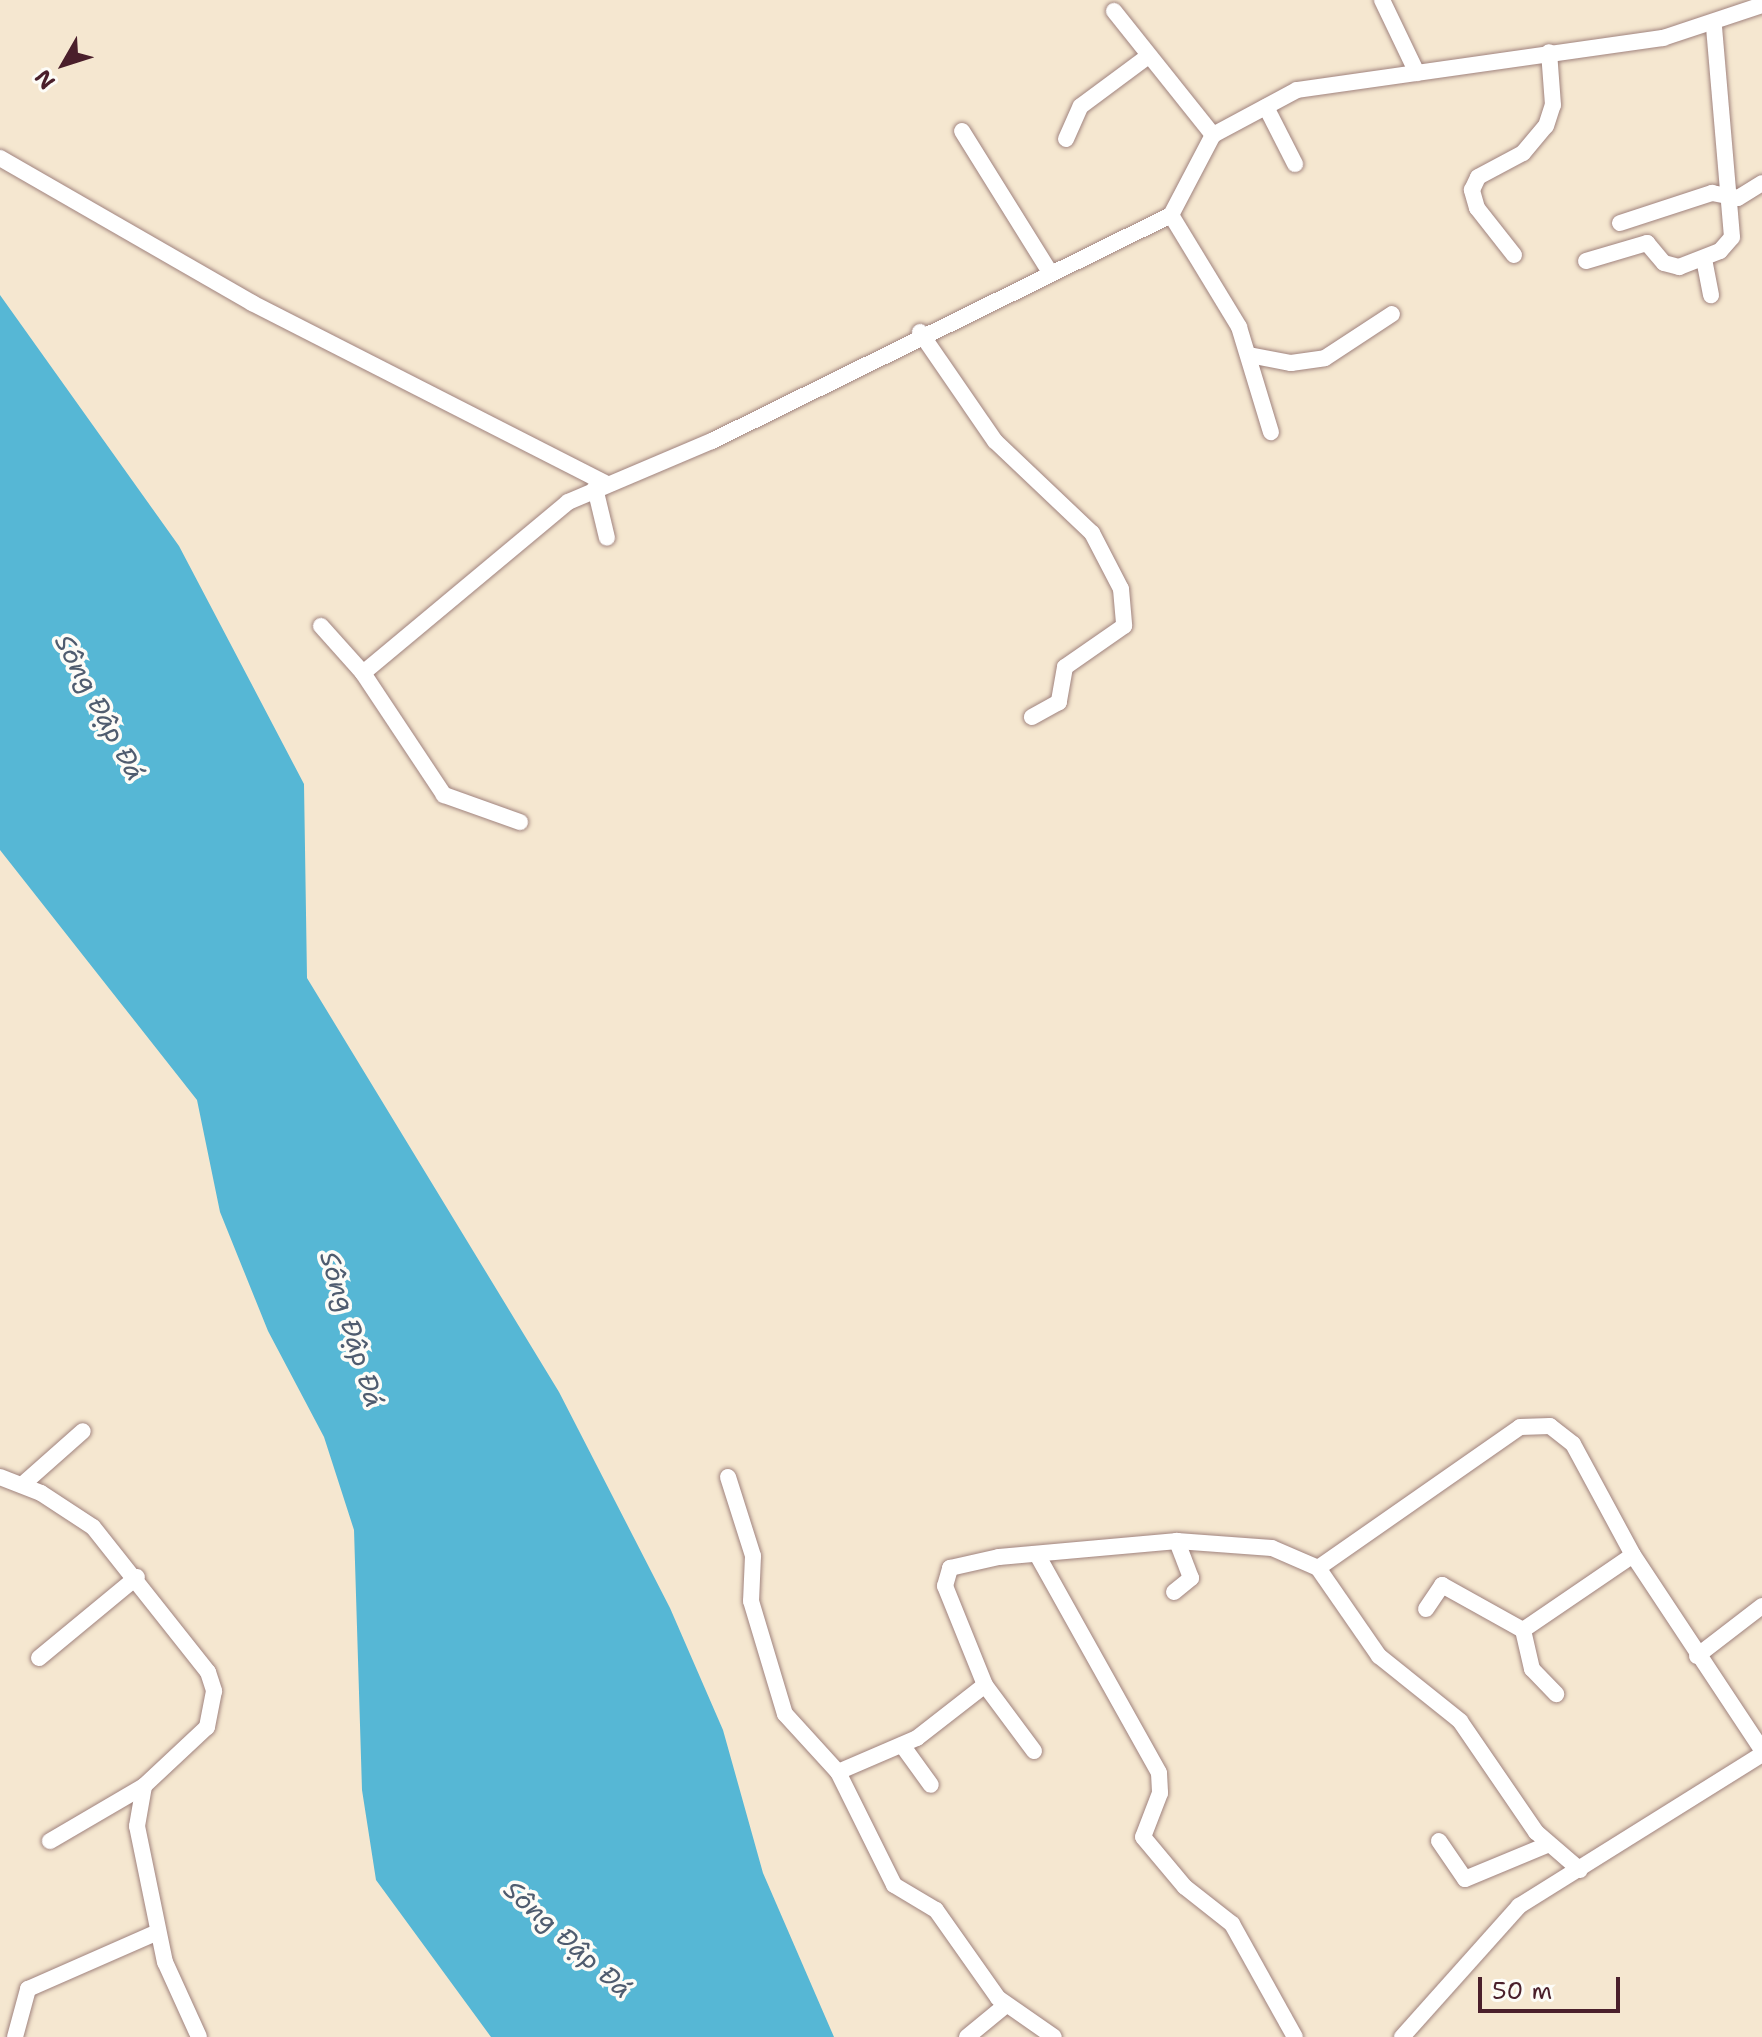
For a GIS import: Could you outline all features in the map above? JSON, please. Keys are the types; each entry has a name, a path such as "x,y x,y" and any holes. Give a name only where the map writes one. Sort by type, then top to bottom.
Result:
{"street":[{"path":"1382,0 1417,73"},
{"path":"363,673 544,519 601,486 712,441 920,332 1171,215 1213,135 1311,85 1417,73 1714,27 1762,5"},
{"path":"1114,11 1147,57 1213,135"},
{"path":"1586,261 1647,243 1672,267 1704,259 1732,237 1714,27"},
{"path":"1514,255 1477,208 1472,190 1478,177 1523,153 1546,126 1553,105 1549,52"},
{"path":"1066,139 1081,106 1147,57"},
{"path":"1266,107 1295,164"},
{"path":"962,131 1049,271"},
{"path":"0,158 252,303 601,486"},
{"path":"1620,223 1712,193 1729,198 1762,183"},
{"path":"1171,215 1224,297 1249,355 1271,432"},
{"path":"1704,259 1711,295"},
{"path":"1249,355 1291,363 1325,358 1392,314"},
{"path":"920,332 995,441 1092,533 1121,589 1124,626 1065,667 1059,702 1032,717"},
{"path":"601,486 607,538"},
{"path":"321,626 363,673 444,795 520,822"},
{"path":"1318,1568 1535,1423 1573,1444 1633,1555 1762,1752 1519,1906 1402,2037"},
{"path":"22,1485 83,1431"},
{"path":"0,1477 22,1485 93,1527 190,1644 214,1691 199,1737 144,1786 50,1841"},
{"path":"728,1477 753,1556 751,1601 777,1695 791,1723 838,1772 894,1885 936,1910 1006,2005 1054,2037"},
{"path":"1174,1592 1191,1578 1177,1541"},
{"path":"1034,1751 985,1685 946,1573 965,1561 1039,1558 1177,1541 1272,1548 1318,1568 1379,1656 1472,1734 1549,1844 1580,1870"},
{"path":"1523,1630 1633,1555"},
{"path":"1039,1558 1159,1773 1160,1793 1143,1837 1185,1887 1232,1924 1295,2037"},
{"path":"39,1658 137,1577"},
{"path":"1426,1609 1442,1585 1523,1630 1532,1669 1556,1694"},
{"path":"1697,1656 1762,1606"},
{"path":"838,1772 902,1745 985,1685"},
{"path":"902,1745 931,1785"},
{"path":"144,1786 137,1826 158,1932 199,2037"},
{"path":"1439,1841 1465,1879 1549,1844"},
{"path":"15,2037 28,1989 158,1932"},
{"path":"967,2037 1006,2005"}],"water":[{"name":"Sông Đập Đá","path":"0,295 179,546 304,784 307,978 559,1392 670,1608 723,1730 763,1873 834,2037 491,2037 376,1880 362,1790 354,1530 324,1437 268,1331 220,1212 197,1100 0,850"}]}
